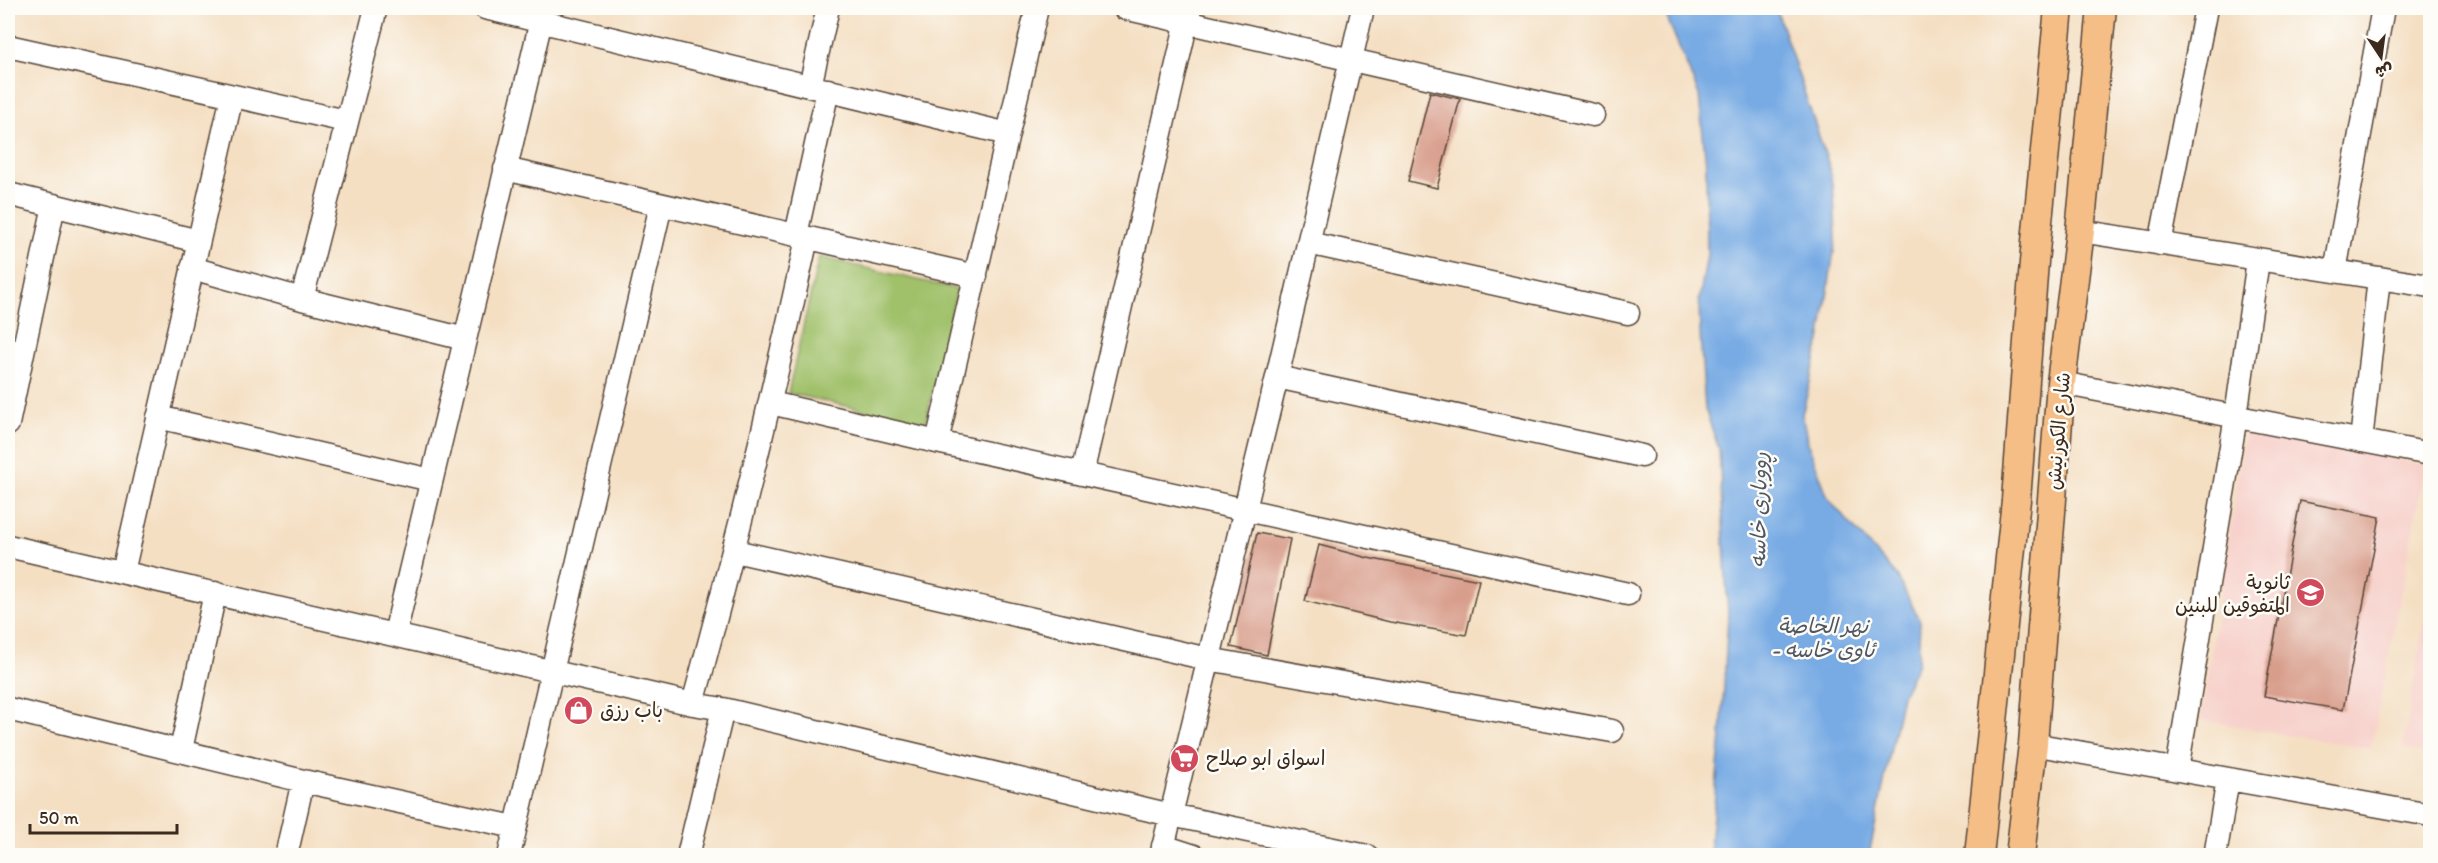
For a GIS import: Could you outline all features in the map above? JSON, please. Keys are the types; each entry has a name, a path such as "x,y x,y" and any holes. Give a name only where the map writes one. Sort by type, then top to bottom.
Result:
{"main road":[{"path":"2058,14 2101,15"},
{"name":"شارع الكورنيش","path":"1979,855 2016,501 2034,262 2058,14"},
{"name":"شارع الكورنيش","path":"2020,855 2033,744 2061,383 2080,231 2101,15"}],"street":[{"path":"302,299 376,8"},
{"path":"485,8 542,14 819,88 1008,134"},
{"path":"693,704 735,551 771,404 802,236 828,8"},
{"path":"938,442 1037,8"},
{"path":"1124,8 1188,15 1352,58 1593,115"},
{"path":"1194,855 1162,851 1277,377 1363,8"},
{"path":"2160,244 2206,8"},
{"path":"2335,271 2383,8"},
{"path":"395,634 542,14"},
{"path":"1082,474 1188,15"},
{"path":"8,46 346,121"},
{"path":"123,572 232,96"},
{"path":"505,169 976,276"},
{"path":"8,194 198,241"},
{"path":"8,424 54,205"},
{"path":"509,855 662,205"},
{"path":"2080,231 2430,286"},
{"path":"1308,243 1628,313"},
{"path":"2177,770 2236,416 2258,260"},
{"path":"192,268 302,299 465,339"},
{"path":"2361,441 2379,278"},
{"path":"1277,377 1642,456"},
{"path":"2061,383 2430,454"},
{"path":"771,404 1628,594"},
{"path":"158,417 431,480"},
{"path":"8,546 723,709 1171,815 1367,855"},
{"path":"735,551 1208,659 1612,731"},
{"path":"181,750 215,593"},
{"path":"8,709 303,781 515,827"},
{"path":"688,855 723,709"},
{"path":"2033,744 2430,814"},
{"path":"2215,855 2229,779"},
{"path":"286,855 303,781"}],"shaded area":[{"name":"ثانوية المتفوقين للبنين","path":"2245,431 2425,465 2371,749 2201,720"},
{"path":"2430,584 2430,754 2403,749"}],"green space":[{"path":"819,257 957,289 925,424 788,393"}],"water":[{"name":"نهر الخاصة - ئاوی خاسە","path":"1663,8 1776,8 1829,166 1834,195 1836,238 1821,336 1802,415 1809,447 1829,500 1897,576 1920,621 1918,663 1902,695 1869,855 1709,855 1721,737 1728,615 1719,449 1705,409 1700,333 1699,301 1707,255 1706,166 1699,95"}],"building":[{"path":"1430,92 1460,99 1437,188 1408,181"},
{"path":"2300,501 2380,517 2343,710 2264,696"},
{"path":"1257,533 1290,539 1267,655 1231,647"},
{"path":"1319,545 1368,558 1479,580 1466,635 1390,622 1305,601"}],"place":[{"name":"ثانوية المتفوقين للبنين","path":"2311,593"},
{"name":"باب رزق","path":"579,710"},
{"name":"اسواق ابو صلاح","path":"1185,758"}],"water label":[{"name":"ڕووباری خاسە","path":"1759,510"}]}
